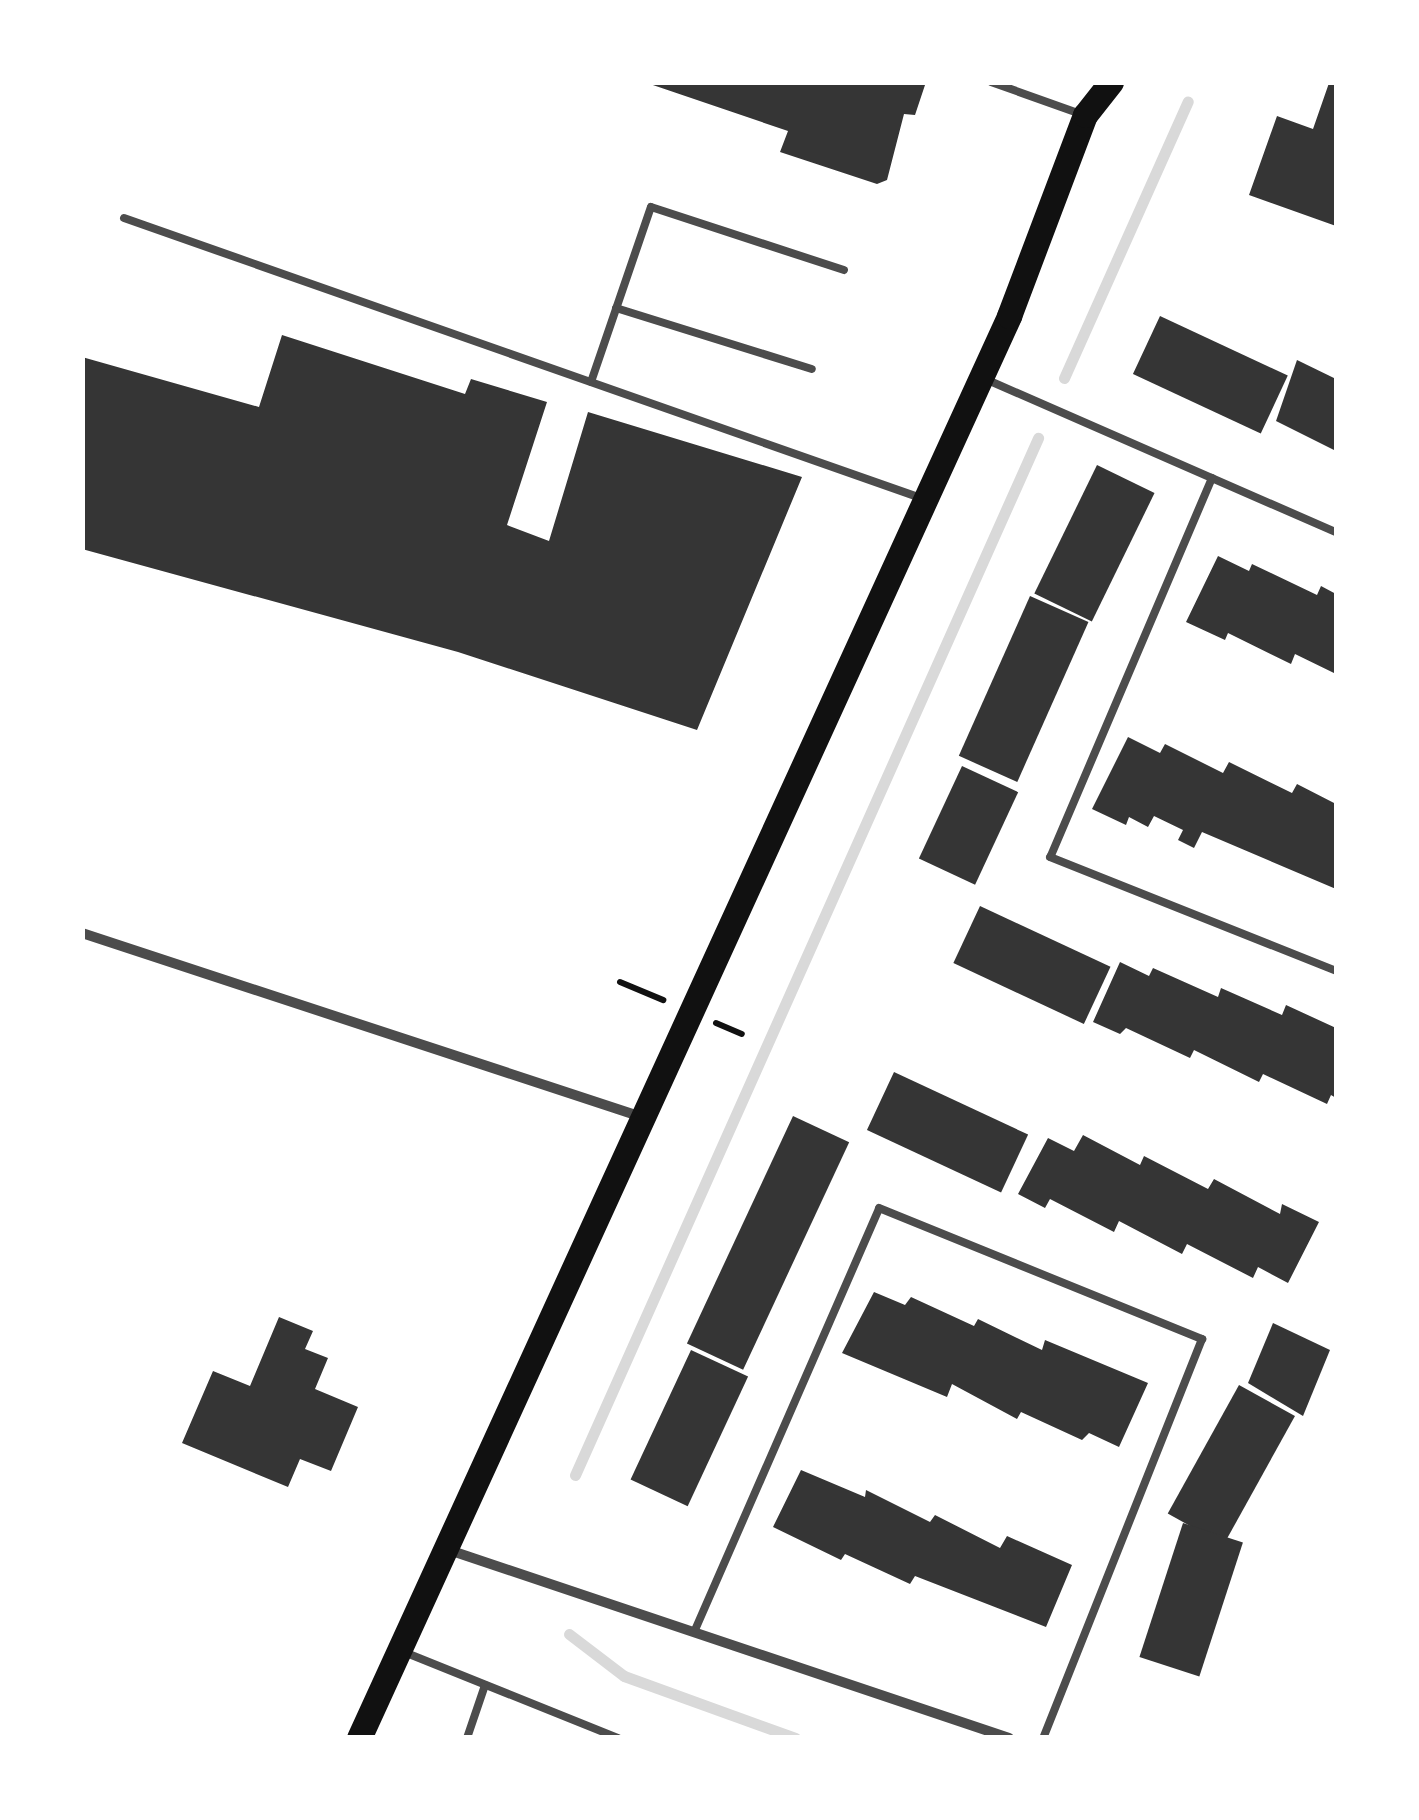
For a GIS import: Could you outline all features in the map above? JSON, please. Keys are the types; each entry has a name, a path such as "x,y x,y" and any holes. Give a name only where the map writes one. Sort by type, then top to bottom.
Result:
{"main road":[{"path":"359,1738 639,1116 981,378 1085,115 1108,84"}],"street":[{"path":"82,933 639,1116"},
{"path":"443,1548 1009,1738"}],"lane":[{"path":"991,82 1085,115"},
{"path":"591,382 651,206 844,270"},
{"path":"124,218 926,500"},
{"path":"616,308 812,369"},
{"path":"981,378 1336,532"},
{"path":"1212,478 1050,857 1336,971"},
{"path":"695,1630 878,1208 1202,1340 1042,1738"},
{"path":"398,1650 618,1738"},
{"path":"467,1738 485,1685"}],"building":[{"path":"644,82 926,82 915,115 904,114 887,180 877,184 780,152 788,131"},
{"path":"1329,83 1336,85 1336,226 1249,195 1277,116 1313,129"},
{"path":"1160,316 1288,376 1261,434 1133,374"},
{"path":"282,335 465,394 471,379 547,402 507,525 549,541 588,412 802,477 697,730 458,652 82,549 82,357 259,407"},
{"path":"1297,360 1336,379 1336,451 1276,421"},
{"path":"1097,465 1155,493 1092,622 1034,594"},
{"path":"1218,556 1249,571 1252,564 1317,595 1321,586 1336,594 1336,674 1295,654 1291,664 1228,633 1225,640 1186,622"},
{"path":"1030,596 1088,622 1017,782 959,756"},
{"path":"1128,737 1160,753 1165,744 1223,773 1229,762 1292,793 1297,784 1336,804 1336,889 1202,832 1194,848 1178,840 1183,830 1154,816 1148,827 1129,817 1126,825 1092,809"},
{"path":"962,766 1018,792 975,885 919,858"},
{"path":"980,906 1111,967 1084,1024 953,963"},
{"path":"1120,962 1149,976 1153,968 1218,997 1221,988 1282,1015 1286,1005 1336,1028 1336,1098 1331,1095 1327,1104 1263,1074 1259,1082 1194,1050 1190,1058 1126,1028 1120,1034 1093,1022"},
{"path":"894,1072 1028,1135 1001,1193 867,1130"},
{"path":"793,1116 849,1142 743,1370 687,1343"},
{"path":"1083,1135 1140,1165 1144,1156 1208,1189 1214,1179 1280,1214 1282,1204 1319,1222 1288,1283 1258,1267 1253,1278 1187,1244 1182,1254 1119,1221 1114,1232 1050,1199 1045,1208 1018,1194 1048,1138 1074,1151"},
{"path":"874,1292 905,1305 911,1297 974,1326 978,1319 1042,1350 1045,1340 1148,1383 1119,1447 1089,1433 1082,1440 1021,1412 1017,1419 952,1384 947,1397 842,1353"},
{"path":"279,1317 313,1331 305,1349 328,1358 315,1389 358,1407 331,1471 300,1459 288,1487 182,1443 213,1371 250,1386"},
{"path":"1273,1323 1330,1350 1303,1416 1248,1383"},
{"path":"691,1350 748,1377 688,1506 631,1480"},
{"path":"1239,1385 1295,1416 1224,1545 1168,1514"},
{"path":"801,1470 865,1497 866,1490 930,1522 935,1515 1000,1548 1007,1536 1072,1565 1046,1627 915,1576 910,1584 845,1554 841,1560 773,1527"},
{"path":"1183,1523 1243,1542 1199,1677 1139,1657"}],"waterway":[{"path":"1064,378 1188,101"},
{"path":"575,1475 1038,438"},
{"path":"569,1634 624,1676 795,1738"}]}
